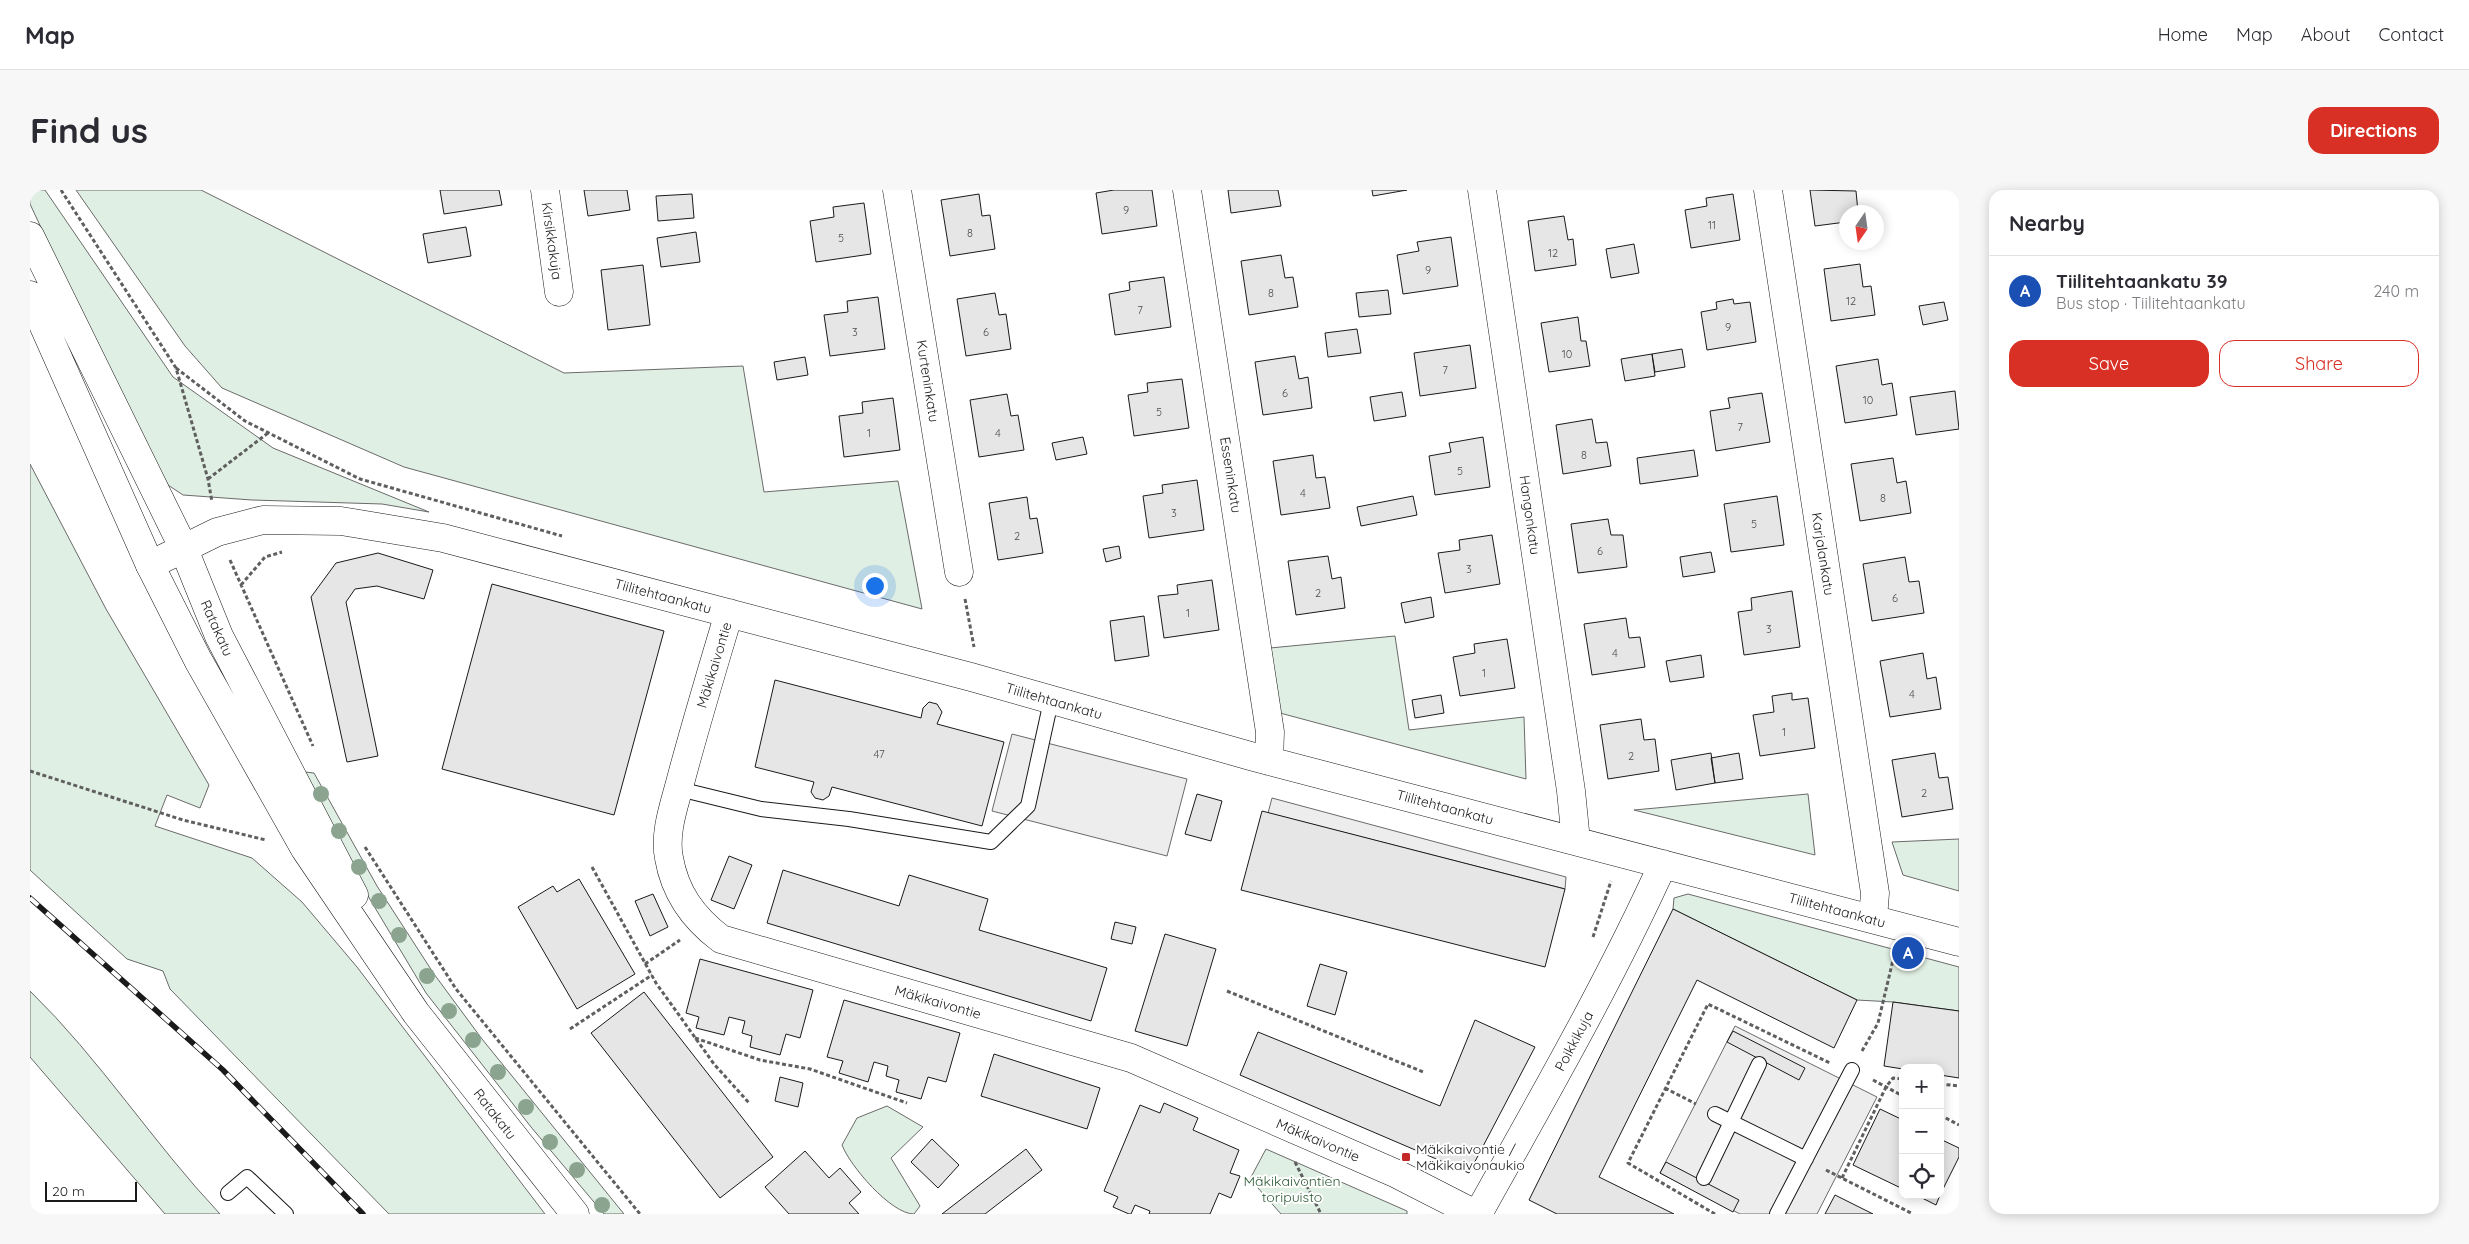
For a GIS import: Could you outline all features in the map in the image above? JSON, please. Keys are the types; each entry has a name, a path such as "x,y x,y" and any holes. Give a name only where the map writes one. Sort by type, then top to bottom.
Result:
{"street":[{"name":"Kirsikkakuja","path":"545,190 560,292"},
{"name":"Kurteninkatu","path":"897,190 959,572"},
{"name":"Esseninkatu","path":"1187,190 1270,732 1269,761"},
{"name":"Hangonkatu","path":"1482,190 1570,781 1576,841"},
{"name":"Karjalankatu","path":"1768,190 1876,893 1873,919"},
{"name":"Ratakatu","path":"30,236 183,547 219,636 416,1013"},
{"name":"Ratakatu","path":"30,295 150,565 198,660 305,849 416,1013 575,1214"},
{"name":"Tiilitehtaankatu","path":"150,565 183,547 217,532 262,520 341,521 443,538 971,677 1269,761 1959,942"},
{"name":"Mäkikaivontie","path":"729,613 668,832 669,857 682,900 703,926 721,939 1131,1058 1397,1174 1476,1214"},
{"name":"Poikkikuja","path":"1476,1214 1570,1050 1643,908 1663,864"}],"lane":[{"path":"679,789 762,809 849,819 991,842 1028,806 1051,701"},
{"path":"1704,1178 1759,1064"},
{"path":"1776,1214 1852,1070"},
{"path":"1715,1114 1806,1159"},
{"path":"228,1193 246,1178 286,1214"}],"path":[{"path":"61,190 176,368 208,479 217,532 314,748"},
{"path":"208,479 268,433"},
{"path":"959,572 976,653 971,677"},
{"path":"30,771 182,820 305,849"},
{"path":"362,842 456,989 640,1214"},
{"path":"592,867 652,975 714,1064 750,1104"},
{"path":"646,964 703,926"},
{"path":"570,1029 652,975"},
{"path":"1227,992 1423,1072"},
{"path":"695,1038 760,1060 810,1069 907,1103"},
{"path":"1852,1070 1899,1094"},
{"path":"1842,1178 1886,1088 1893,1078 1899,1079"},
{"path":"1944,1084 1959,1086"},
{"path":"1665,1088 1715,1114"},
{"path":"1944,1117 1959,1125"},
{"path":"1291,1154 1321,1214"},
{"path":"1806,1159 1913,1214"}],"green space":[{"path":"30,190 45,190 173,377 273,448 429,512 382,504 252,500 183,495 168,485 124,405 30,204"},
{"path":"76,190 201,190 564,373 743,366 764,492 898,481 922,609 404,467 222,388 185,346"},
{"path":"30,464 106,609 209,785 200,808 167,795 155,826 252,858 302,902 357,967 545,1214 389,1214 170,989 163,971 127,959 30,870"},
{"path":"1395,636 1409,730 1524,717 1526,779 1280,713 1270,648"},
{"path":"305,772 314,773 377,886 434,974 482,1039 624,1214 604,1214 531,1127 426,993 362,886"},
{"path":"1808,794 1815,855 1634,810"},
{"path":"1959,839 1959,891 1903,875 1892,842"},
{"path":"1688,894 1959,967 1959,1011 1893,1002 1857,1000 1673,909 1674,898"},
{"path":"30,991 80,1045 195,1187 220,1214 165,1214 30,1057"},
{"path":"887,1106 923,1127 891,1158 920,1206 914,1214 905,1212 883,1198 853,1165 842,1145 857,1118"},
{"name":"Mäkikaivontien toripuisto","path":"1266,1149 1407,1211 1407,1214 1281,1214 1250,1179"}],"shaded area":[{"path":"1012,734 1187,779 1167,856 992,811"},
{"path":"1272,798 1566,877 1565,889 1268,813"},
{"path":"1735,1026 1877,1097 1817,1214 1740,1214 1660,1173"}],"building":[{"path":"440,190 499,190 502,205 444,214"},
{"path":"584,190 627,190 630,210 588,216"},
{"path":"1114,190 1152,190 1157,226 1102,234 1096,193"},
{"path":"1228,190 1278,190 1281,206 1231,213"},
{"path":"1372,190 1407,190 1373,196"},
{"path":"1810,190 1856,191 1857,205 1839,205 1839,223 1815,226"},
{"path":"692,194 694,218 658,221 656,196"},
{"path":"979,194 982,216 990,215 995,249 950,256 941,200"},
{"path":"1733,194 1740,240 1691,248 1685,210 1707,206 1706,198"},
{"path":"864,203 871,254 816,262 810,221 834,217 833,207"},
{"path":"1564,216 1568,240 1573,239 1576,265 1535,271 1528,221"},
{"path":"466,227 471,256 428,263 423,234"},
{"path":"696,232 700,262 661,267 657,238"},
{"path":"1451,237 1458,286 1403,294 1397,255 1419,251 1417,242"},
{"path":"1634,244 1639,273 1611,278 1606,249"},
{"path":"1281,255 1285,278 1293,277 1298,307 1249,315 1241,261"},
{"path":"1860,264 1863,287 1871,286 1875,315 1831,321 1824,269"},
{"path":"643,265 650,325 608,330 601,270"},
{"path":"1164,277 1171,327 1115,335 1109,294 1130,290 1129,282"},
{"path":"1388,290 1391,314 1359,317 1356,293"},
{"path":"995,293 999,315 1006,314 1011,349 966,356 957,299"},
{"path":"878,297 885,349 830,356 824,315 848,312 847,301"},
{"path":"1733,299 1734,304 1750,302 1756,342 1707,350 1701,312 1717,309 1716,302"},
{"path":"1944,302 1948,320 1923,325 1919,306"},
{"path":"1578,317 1581,341 1586,341 1590,366 1549,372 1541,323"},
{"path":"1357,329 1361,353 1328,357 1325,333"},
{"path":"1470,345 1476,388 1420,396 1414,353"},
{"path":"1682,349 1685,367 1655,372 1652,354"},
{"path":"1652,354 1655,376 1625,381 1621,359"},
{"path":"1295,356 1299,379 1308,377 1312,408 1263,415 1255,362"},
{"path":"805,357 808,375 777,380 774,362"},
{"path":"1878,359 1882,385 1892,383 1897,415 1845,423 1836,366"},
{"path":"1182,379 1189,428 1134,436 1128,395 1148,392 1147,383"},
{"path":"1955,391 1959,429 1916,435 1910,397"},
{"path":"1402,392 1406,416 1374,421 1370,397"},
{"path":"1762,393 1770,442 1716,451 1710,411 1730,408 1728,398"},
{"path":"1007,394 1011,416 1018,415 1024,450 979,457 970,400"},
{"path":"893,398 900,450 844,457 839,416 863,413 862,402"},
{"path":"1592,419 1596,443 1607,442 1611,466 1563,474 1556,425"},
{"path":"1083,437 1087,454 1056,460 1052,443"},
{"path":"1483,437 1490,487 1435,495 1429,456 1451,452 1449,443"},
{"path":"1694,450 1698,476 1640,484 1637,458"},
{"path":"1313,455 1316,478 1325,477 1330,508 1281,515 1273,461"},
{"path":"1893,458 1897,483 1906,481 1911,513 1860,521 1851,464"},
{"path":"1197,480 1204,530 1149,538 1143,496 1163,493 1162,485"},
{"path":"1413,496 1417,515 1361,526 1357,507"},
{"path":"1777,496 1784,545 1731,552 1724,504"},
{"path":"1027,497 1030,519 1037,518 1043,553 998,560 989,503"},
{"path":"1608,519 1611,535 1623,535 1627,567 1578,573 1571,524"},
{"path":"1492,535 1500,584 1445,593 1438,553 1460,550 1459,540"},
{"path":"1119,546 1121,558 1106,562 1103,549"},
{"path":"1711,552 1715,572 1683,577 1680,557"},
{"path":"378,553 433,570 424,599 377,586 355,589 346,602 378,756 347,762 311,597 336,563"},
{"path":"1328,556 1332,579 1341,577 1345,608 1296,615 1288,561"},
{"path":"1905,557 1909,582 1919,581 1924,613 1872,621 1863,564"},
{"path":"1212,580 1219,630 1164,638 1158,596 1178,594 1177,585"},
{"path":"492,584 664,631 614,815 442,769"},
{"path":"1792,591 1800,647 1744,655 1738,612 1752,610 1751,598"},
{"path":"1431,597 1434,617 1405,623 1401,603"},
{"path":"1144,616 1149,656 1115,661 1110,621"},
{"path":"1626,618 1629,638 1640,637 1645,667 1592,675 1584,624"},
{"path":"1507,639 1515,688 1460,696 1453,657 1475,653 1474,644"},
{"path":"1923,653 1927,679 1936,677 1941,709 1890,717 1880,661"},
{"path":"1701,655 1704,677 1670,682 1666,661"},
{"path":"775,680 921,718 923,708 929,702 937,704 942,712 937,724 1004,742 982,826 832,787 829,796 823,800 815,798 811,792 814,782 755,767"},
{"path":"1792,693 1792,700 1808,698 1815,748 1760,756 1753,715 1774,712 1772,696"},
{"path":"1441,695 1444,713 1415,718 1412,700"},
{"path":"1641,719 1644,740 1655,739 1659,771 1608,779 1600,725"},
{"path":"1711,753 1715,783 1676,790 1671,760"},
{"path":"1739,753 1743,779 1715,783 1711,758"},
{"path":"1935,753 1939,778 1948,777 1953,809 1902,817 1892,760"},
{"path":"1197,794 1222,801 1211,841 1185,834"},
{"path":"1262,811 1565,889 1545,967 1241,890"},
{"path":"729,856 752,865 734,909 711,900"},
{"path":"783,870 899,906 909,875 988,899 979,930 1107,968 1091,1021 767,923"},
{"path":"579,879 635,974 577,1009 518,907 553,886 557,892"},
{"path":"653,894 668,927 650,936 635,901"},
{"path":"1673,909 1857,1000 1834,1048 1697,980 1599,1177 1674,1214 1557,1214 1529,1200"},
{"path":"1115,922 1136,927 1132,944 1111,939"},
{"path":"1165,934 1216,949 1187,1046 1135,1031"},
{"path":"700,959 813,990 800,1038 786,1034 780,1055 750,1047 752,1036 742,1033 745,1021 729,1017 724,1035 696,1028 699,1017 686,1013"},
{"path":"1320,964 1347,972 1335,1015 1307,1006"},
{"path":"644,992 773,1157 720,1198 591,1033"},
{"path":"844,1000 960,1033 946,1082 928,1077 921,1099 896,1092 899,1080 886,1076 888,1066 874,1062 868,1082 839,1073 843,1061 827,1057"},
{"path":"1893,1002 1959,1011 1959,1078 1944,1076 1944,1064 1899,1064 1899,1068 1884,1066"},
{"path":"1475,1020 1535,1047 1469,1173 1240,1075 1258,1032 1440,1106"},
{"path":"1733,1031 1805,1068 1799,1080 1727,1042"},
{"path":"994,1054 1100,1088 1087,1129 981,1096"},
{"path":"780,1077 803,1083 798,1107 775,1101"},
{"path":"1164,1103 1198,1118 1193,1130 1239,1150 1230,1173 1240,1176 1231,1198 1219,1193 1210,1214 1149,1214 1150,1211 1135,1205 1131,1214 1129,1214 1113,1207 1118,1197 1104,1191 1140,1105 1160,1113"},
{"path":"1880,1109 1899,1118 1899,1187 1853,1165"},
{"path":"932,1139 959,1165 938,1188 911,1162"},
{"path":"1944,1141 1959,1148 1959,1157 1944,1187"},
{"path":"1026,1149 1042,1170 985,1214 942,1214"},
{"path":"805,1151 829,1178 840,1168 861,1192 849,1203 859,1214 789,1214 765,1187"},
{"path":"1666,1162 1739,1200 1733,1212 1660,1173"},
{"path":"1835,1195 1873,1214 1825,1214"},
{"path":"1924,1199 1938,1199 1936,1205"}],"railway":[{"path":"30,898 223,1070 363,1214"}],"place":[{"name":"Tiilitehtaankatu 39","path":"1908,953"},
{"name":"Mäkikaivontie / Mäkikaivonaukio","path":"1406,1157"}]}
